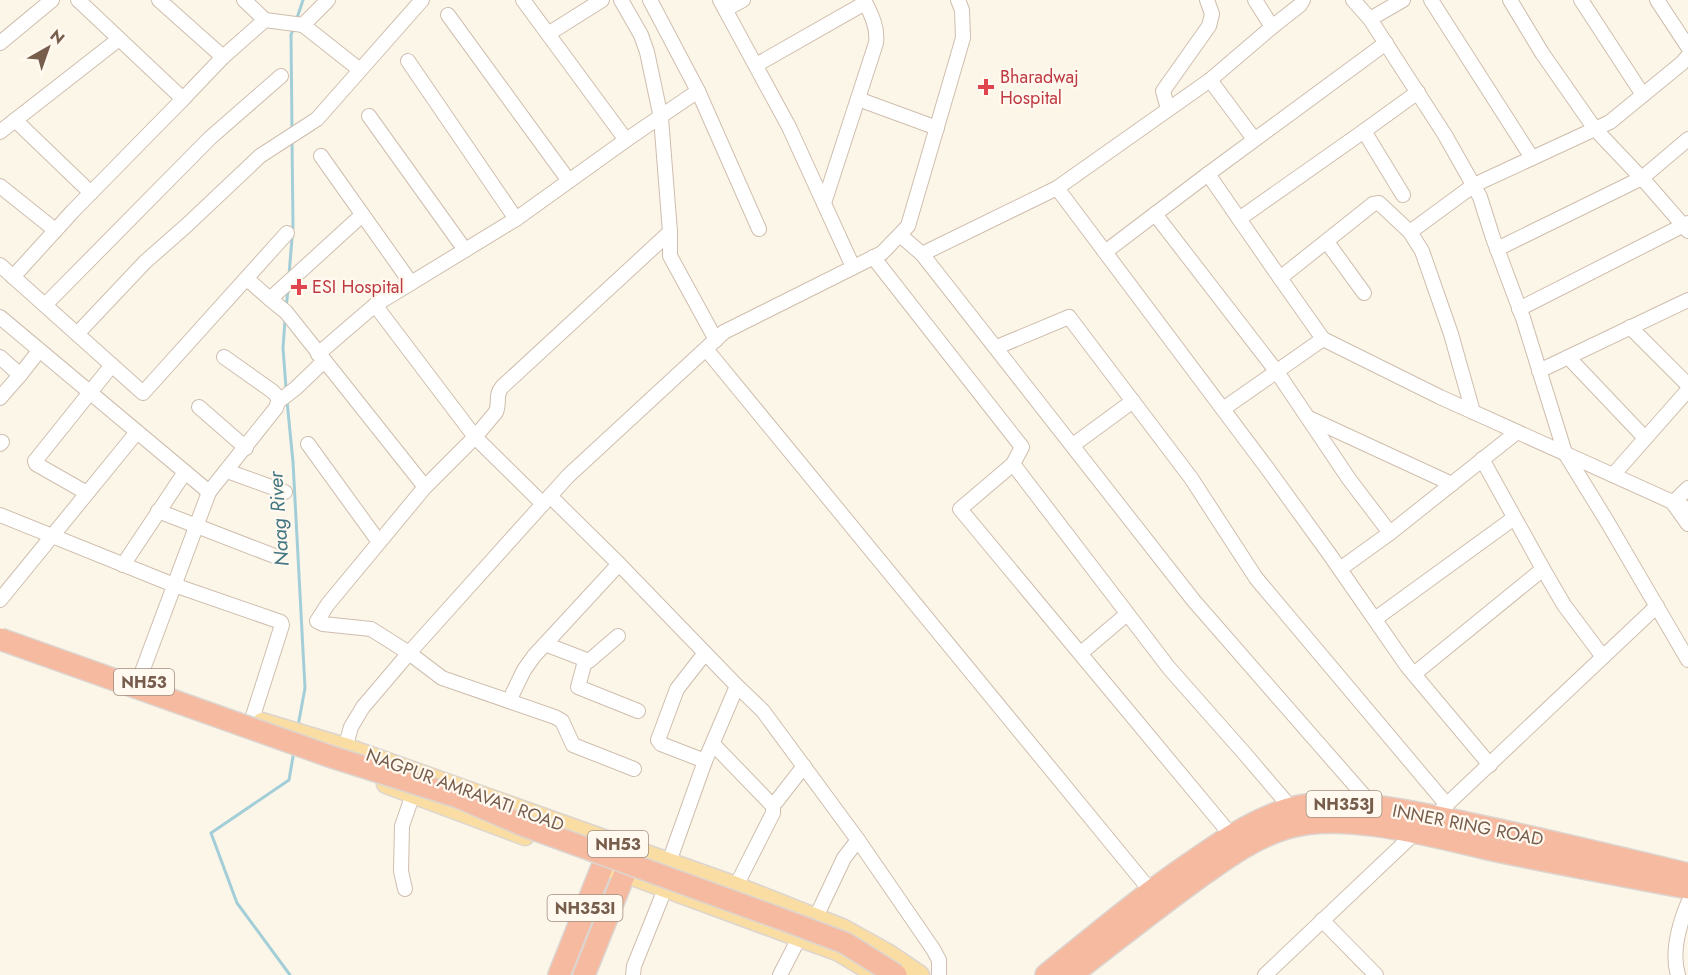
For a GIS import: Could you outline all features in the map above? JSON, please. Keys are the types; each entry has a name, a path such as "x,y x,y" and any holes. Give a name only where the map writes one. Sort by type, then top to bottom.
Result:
{"highway":[{"path":"0,639 329,756 458,797 525,826 845,943 896,975"},
{"name":"INNER RING ROAD","path":"1046,975 1150,890 1231,835 1266,817 1291,808 1323,803 1440,811 1545,840 1688,874"},
{"name":"INNER RING ROAD","path":"1071,975 1162,904 1235,852 1268,835 1288,828 1327,822 1416,832"},
{"name":"NH353J","path":"1416,832 1688,888"},
{"name":"NH353I","path":"559,975 603,865 622,846"},
{"name":"NH353I","path":"584,975 625,873 622,846"}],"main road":[{"name":"NAGPUR AMRAVATI ROAD","path":"0,630 252,719 286,738"},
{"name":"NAGPUR AMRAVATI ROAD","path":"0,645 306,745 341,766 413,794 839,952 877,975"},
{"name":"NAGPUR AMRAVATI ROAD","path":"306,745 345,747 736,886 842,928 889,954 920,975"}],"street":[{"path":"0,43 52,0"},
{"path":"78,0 183,99"},
{"path":"159,0 223,57"},
{"path":"244,0 269,20 301,25 360,69"},
{"path":"301,25 328,0"},
{"path":"77,334 146,262 260,156 317,119 422,0"},
{"path":"523,0 626,140"},
{"path":"548,34 602,0"},
{"path":"621,0 641,35 647,52 661,118 670,256 711,345 1150,890"},
{"path":"650,0 698,91 759,229"},
{"path":"743,0 723,5 789,127 853,267"},
{"path":"1168,109 1163,91 1209,26 1212,14 1207,0"},
{"path":"1256,0 1272,27"},
{"path":"922,254 1057,188 1210,80 1300,5 1303,0"},
{"path":"1353,0 1370,19 1386,43 1474,185 1519,309 1564,453 1688,660"},
{"path":"1370,19 1403,0"},
{"path":"1431,0 1532,158"},
{"path":"1510,0 1542,53 1595,129 1687,227 1519,309"},
{"path":"1581,0 1643,95"},
{"path":"1657,0 1688,47"},
{"path":"756,65 864,2 877,34 824,203"},
{"path":"341,766 351,727 363,706 568,476 724,332 882,253 908,226 963,39 963,3"},
{"path":"448,15 569,181"},
{"path":"13,277 55,230 223,57 269,20"},
{"path":"0,132 119,39"},
{"path":"1105,252 1386,43"},
{"path":"408,61 516,219"},
{"path":"1410,232 1474,185 1610,122 1686,62"},
{"path":"45,305 210,138 281,76"},
{"path":"1210,80 1254,139"},
{"path":"139,680 209,492 246,448 281,399 296,388 321,358 375,305 516,219 698,91"},
{"path":"1239,219 1418,92"},
{"path":"858,99 937,128"},
{"path":"369,116 465,250"},
{"path":"15,120 91,193"},
{"path":"1364,131 1403,195"},
{"path":"1497,249 1642,178 1688,139"},
{"path":"321,156 411,283"},
{"path":"1208,174 1323,339 1473,412 1688,509"},
{"path":"0,186 55,230"},
{"path":"1057,188 1340,568 1414,674 1490,765"},
{"path":"1280,278 1373,204 1380,203 1386,207 1410,232 1422,251 1448,324 1473,412"},
{"path":"1155,214 1277,372 1349,478 1390,533"},
{"path":"270,299 362,215"},
{"path":"634,769 573,745 562,721 555,717 442,678 409,653 371,629 323,624 317,621 328,604 425,488 496,412 497,396 502,387 670,232"},
{"path":"0,265 143,393 287,233"},
{"path":"900,235 922,254 997,347 1194,601 1374,807"},
{"path":"1327,242 1365,293"},
{"path":"873,257 1022,447 1013,464 960,509 1231,835"},
{"path":"247,279 286,312 425,488"},
{"path":"1539,371 1688,300"},
{"path":"375,305 475,437 619,564 764,711 858,840 933,950 939,960 939,975"},
{"path":"0,317 89,394 209,492"},
{"path":"997,347 1069,317 1191,478 1256,578 1440,811"},
{"path":"1630,327 1688,385"},
{"path":"1223,409 1323,339"},
{"path":"0,398 39,351"},
{"path":"0,357 20,375"},
{"path":"224,357 281,399"},
{"path":"1568,357 1645,438"},
{"path":"87,493 36,464 35,461 112,365"},
{"path":"1613,475 1688,390"},
{"path":"1073,445 1133,401"},
{"path":"199,407 246,448"},
{"path":"1307,417 1452,483"},
{"path":"0,600 136,432"},
{"path":"1340,568 1390,533 1516,432"},
{"path":"308,444 379,542"},
{"path":"1482,459 1564,605 1604,657"},
{"path":"1013,464 1169,668 1291,808"},
{"path":"227,471 285,492"},
{"path":"123,565 185,472"},
{"path":"1673,503 1688,488"},
{"path":"1673,503 1688,524"},
{"path":"158,512 277,558"},
{"path":"0,515 174,585 282,623 252,719"},
{"path":"1375,619 1514,518"},
{"path":"509,701 524,670 619,564"},
{"path":"1414,674 1543,569"},
{"path":"1265,975 1657,606"},
{"path":"1082,653 1128,614"},
{"path":"545,644 585,661 592,660 618,636"},
{"path":"705,653 677,689 658,740 661,744 705,761"},
{"path":"585,661 578,687 638,711"},
{"path":"669,862 705,761 737,686"},
{"path":"713,744 766,801 773,803"},
{"path":"736,886 770,820 773,803 804,766"},
{"path":"405,889 401,871 402,826 413,794"},
{"path":"816,917 844,858 858,840"},
{"path":"633,975 634,966 665,889"},
{"path":"1678,975 1674,957 1688,903"},
{"path":"1322,920 1376,975"},
{"path":"780,975 799,938"},
{"path":"1685,975 1688,971"}],"waterway":[{"name":"Naag River","path":"296,21 303,0"},
{"name":"Naag River","path":"292,131 291,35 294,27"},
{"name":"Naag River","path":"289,275 293,226 292,141"},
{"name":"Naag River","path":"286,308 288,290"},
{"name":"Naag River","path":"285,320 283,348 286,388"},
{"name":"Naag River","path":"287,401 293,462 305,688 298,726"},
{"name":"Naag River","path":"290,975 237,903 211,833 289,780 294,751"}],"place":[{"name":"Bharadwaj Hospital","path":"986,87"},
{"name":"ESI Hospital","path":"299,287"}]}
